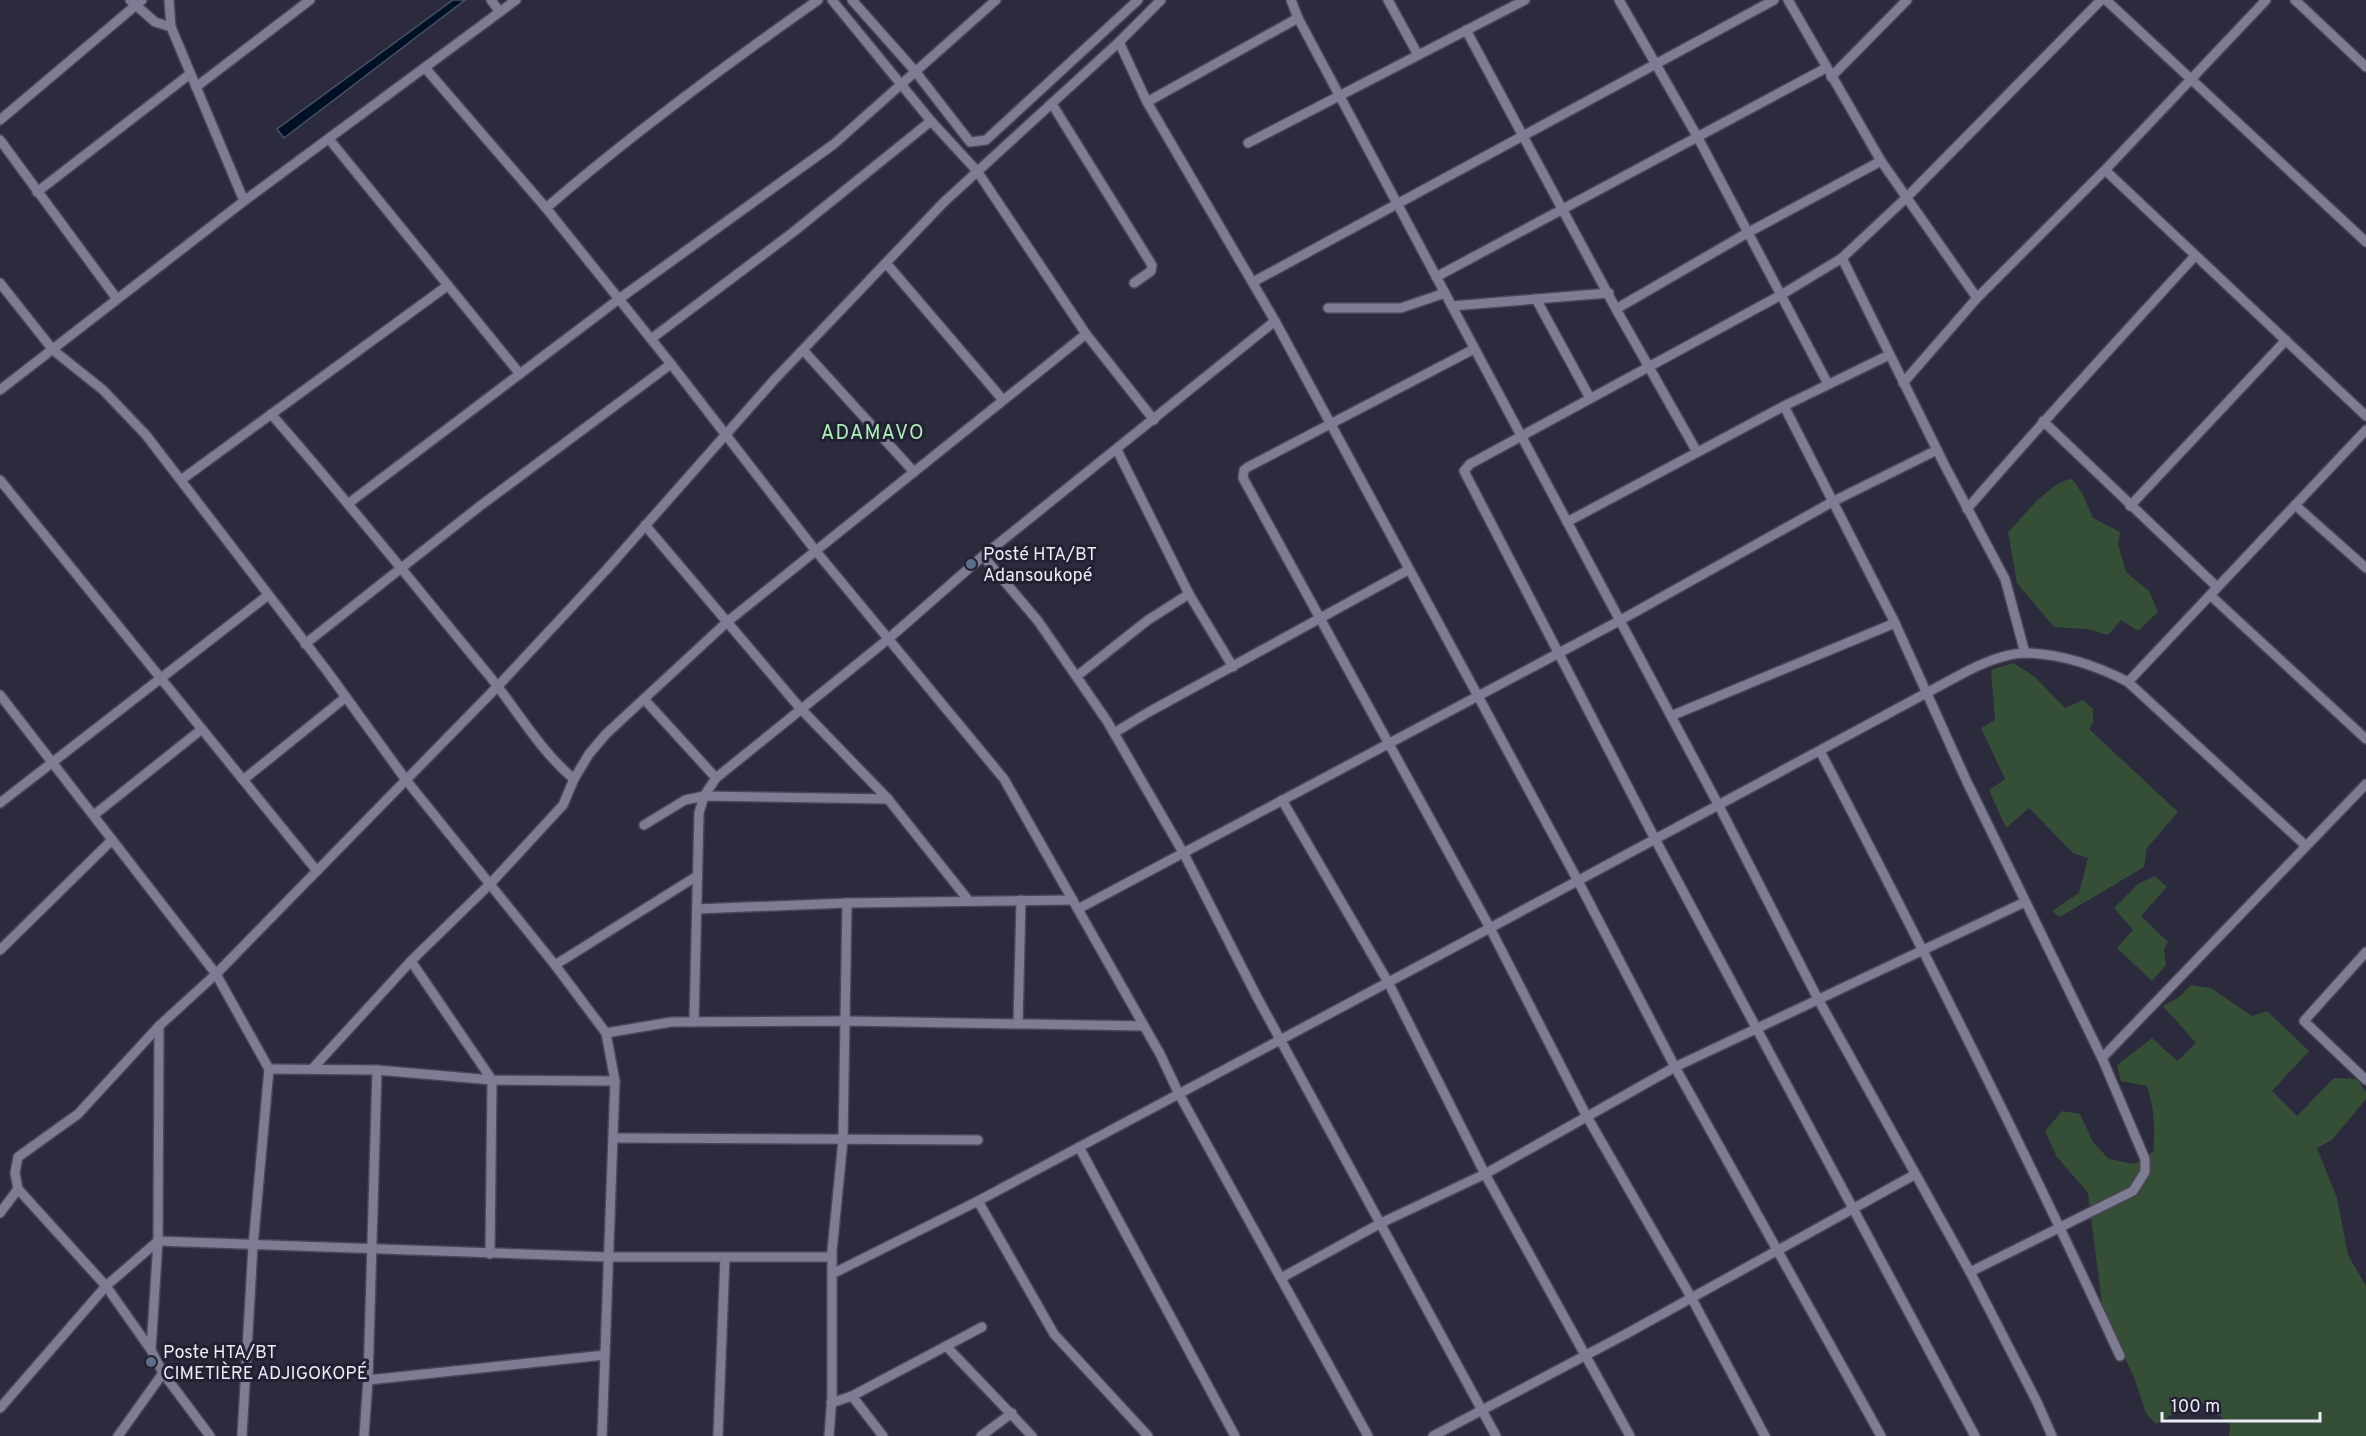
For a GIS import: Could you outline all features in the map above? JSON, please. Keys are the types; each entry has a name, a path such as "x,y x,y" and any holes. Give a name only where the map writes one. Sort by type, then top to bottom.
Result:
{"street":[{"path":"169,0 171,27 244,201"},
{"path":"291,0 296,10"},
{"path":"196,87 310,0"},
{"path":"491,0 500,12"},
{"path":"0,390 244,201 426,69 516,0"},
{"path":"546,208 654,118 818,0"},
{"path":"832,0 931,121 977,171 1086,334 1154,420"},
{"path":"852,0 915,71 970,142 986,140 1138,0"},
{"path":"349,503 619,299 834,144 996,0"},
{"path":"210,1436 163,1373 151,1350 106,1286 18,1189 15,1173 18,1157 23,1151 78,1114 159,1026 216,974 498,686 645,525 725,433 886,263 977,171 1119,42 1161,0"},
{"path":"1291,0 1298,18 1719,806 1818,999 1970,1272 2052,1436"},
{"path":"1388,0 1418,55"},
{"path":"1248,143 1525,0"},
{"path":"1619,0 1697,136 1828,384"},
{"path":"1253,282 1774,0"},
{"path":"1788,0 1881,161 1977,298"},
{"path":"1436,277 1564,211 1697,136 1828,72 1906,0"},
{"path":"1976,1436 1655,839 1559,652 1465,477 1464,471 1470,464 1520,435 1781,295 1842,258 1907,197 2101,0"},
{"path":"2106,0 2366,242"},
{"path":"1903,383 1977,298 2105,171 2265,0"},
{"path":"2295,0 2366,67"},
{"path":"0,120 136,2 155,22 171,27"},
{"path":"1147,102 1298,18"},
{"path":"1466,30 1616,309 1698,452"},
{"path":"1119,42 1147,102 1275,321 1578,881 1675,1067 1881,1436"},
{"path":"426,69 546,208 671,364 815,550 1004,779 1144,1026 1179,1094 1368,1436"},
{"path":"37,192 190,74"},
{"path":"1052,104 1152,265 1152,271 1134,284"},
{"path":"651,339 792,233 931,121"},
{"path":"330,139 520,374"},
{"path":"0,140 117,299"},
{"path":"1616,309 1749,232 1881,161"},
{"path":"2105,171 2366,416"},
{"path":"1967,509 2043,421 2093,370 2194,257"},
{"path":"1842,258 1888,355 2005,579 2025,653"},
{"path":"886,263 1003,400"},
{"path":"0,283 53,350 126,413 181,480 406,780 491,883 606,1033 615,1081 602,1436"},
{"path":"181,480 447,286"},
{"path":"1328,308 1401,308 1445,293"},
{"path":"1452,306 1608,293"},
{"path":"1536,299 1590,399"},
{"path":"694,1022 699,813 704,796 716,778 887,639 982,556 1275,321"},
{"path":"313,1068 411,961 491,883 563,805 574,779 589,754 644,699 727,622 1086,334"},
{"path":"2130,506 2286,340"},
{"path":"1474,349 1330,422 1248,467 1243,474 1490,928 1587,1115 1691,1297 1766,1436"},
{"path":"803,350 914,472"},
{"path":"1567,522 1784,406 1888,355"},
{"path":"305,644 480,506 671,364"},
{"path":"1784,406 1896,623 2025,902 2102,1058 2145,1159 2145,1172 2133,1191 1970,1272"},
{"path":"271,414 349,503 498,686 558,766 574,779"},
{"path":"2043,421 2213,591 2366,739"},
{"path":"2128,682 2366,430"},
{"path":"1117,450 1189,594 1233,667"},
{"path":"1078,909 1619,621 1834,501 1937,450"},
{"path":"0,480 317,871"},
{"path":"2295,505 2366,567"},
{"path":"645,525 800,708 888,799 969,901"},
{"path":"982,556 1038,621 1114,733 1184,854 1280,1039 1496,1436"},
{"path":"1114,733 1321,616 1408,570"},
{"path":"1077,676 1148,620 1189,594"},
{"path":"0,803 267,596"},
{"path":"1671,716 1896,623"},
{"path":"832,1274 978,1201 1985,662 2025,653 2090,665 2128,682 2305,845"},
{"path":"0,695 216,974 269,1069 253,1246 242,1436"},
{"path":"243,780 346,697"},
{"path":"644,699 716,778"},
{"path":"93,815 202,729"},
{"path":"1820,751 1922,948 2120,1356"},
{"path":"2102,1058 2366,784"},
{"path":"644,825 685,800 704,796 888,799"},
{"path":"1282,800 1388,982 1485,1174 1630,1436"},
{"path":"0,950 112,840"},
{"path":"555,965 697,876"},
{"path":"1018,1024 1021,900"},
{"path":"697,909 847,903 1073,900"},
{"path":"1281,1278 1381,1223 1485,1174 1675,1067 1922,948 2025,902"},
{"path":"829,1436 831,1257 843,1140 847,903"},
{"path":"2366,952 2304,1021 2366,1080"},
{"path":"411,961 492,1080 490,1254"},
{"path":"606,1033 671,1022 844,1021 1144,1026"},
{"path":"151,1350 158,1241 159,1026"},
{"path":"269,1069 377,1070 492,1080 615,1081"},
{"path":"364,1436 368,1380 377,1070"},
{"path":"613,1138 978,1140"},
{"path":"1079,1147 1233,1435"},
{"path":"1433,1436 1914,1175"},
{"path":"0,1213 18,1189"},
{"path":"978,1201 1054,1334 1148,1436"},
{"path":"0,1408 106,1286 158,1241 608,1257 831,1257"},
{"path":"718,1436 725,1257"},
{"path":"831,1403 852,1396 982,1327"},
{"path":"946,1346 1032,1436"},
{"path":"368,1380 604,1355"},
{"path":"118,1436 163,1373"},
{"path":"852,1396 882,1436"},
{"path":"981,1436 1012,1413"}],"green space":[{"path":"2072,479 2082,493 2093,518 2120,532 2118,544 2126,572 2149,591 2158,612 2138,631 2121,620 2108,635 2087,629 2054,627 2017,583 2008,532 2046,493 2064,481"},
{"path":"2013,663 2034,676 2065,708 2083,700 2093,709 2093,722 2089,729 2178,812 2147,848 2144,867 2060,917 2052,911 2079,893 2088,858 2073,853 2029,808 2006,828 1989,790 2005,779 1981,728 1995,720 1991,670"},
{"path":"2155,876 2167,887 2141,916 2168,942 2164,949 2166,965 2152,981 2117,948 2133,930 2114,908 2138,884"},
{"path":"2191,985 2211,988 2252,1016 2267,1011 2309,1051 2272,1091 2297,1116 2334,1078 2357,1079 2366,1092 2366,1099 2332,1140 2317,1148 2337,1198 2348,1255 2366,1286 2366,1436 2229,1436 2230,1424 2198,1400 2156,1424 2146,1413 2134,1377 2103,1313 2088,1193 2057,1157 2045,1131 2062,1111 2080,1114 2093,1142 2109,1159 2134,1164 2153,1152 2154,1119 2147,1086 2121,1081 2117,1065 2152,1038 2177,1061 2196,1043 2163,1006 2179,997"}],"water":[{"path":"453,0 465,0 284,138 277,129"}],"place":[{"name":"Posté HTA/BT Adansoukopé","path":"971,564"},
{"name":"Poste HTA/BT CIMETIÈRE ADJIGOKOPÉ","path":"151,1362"}],"district":[{"name":"ADAMAVO","path":"873,432"}]}
